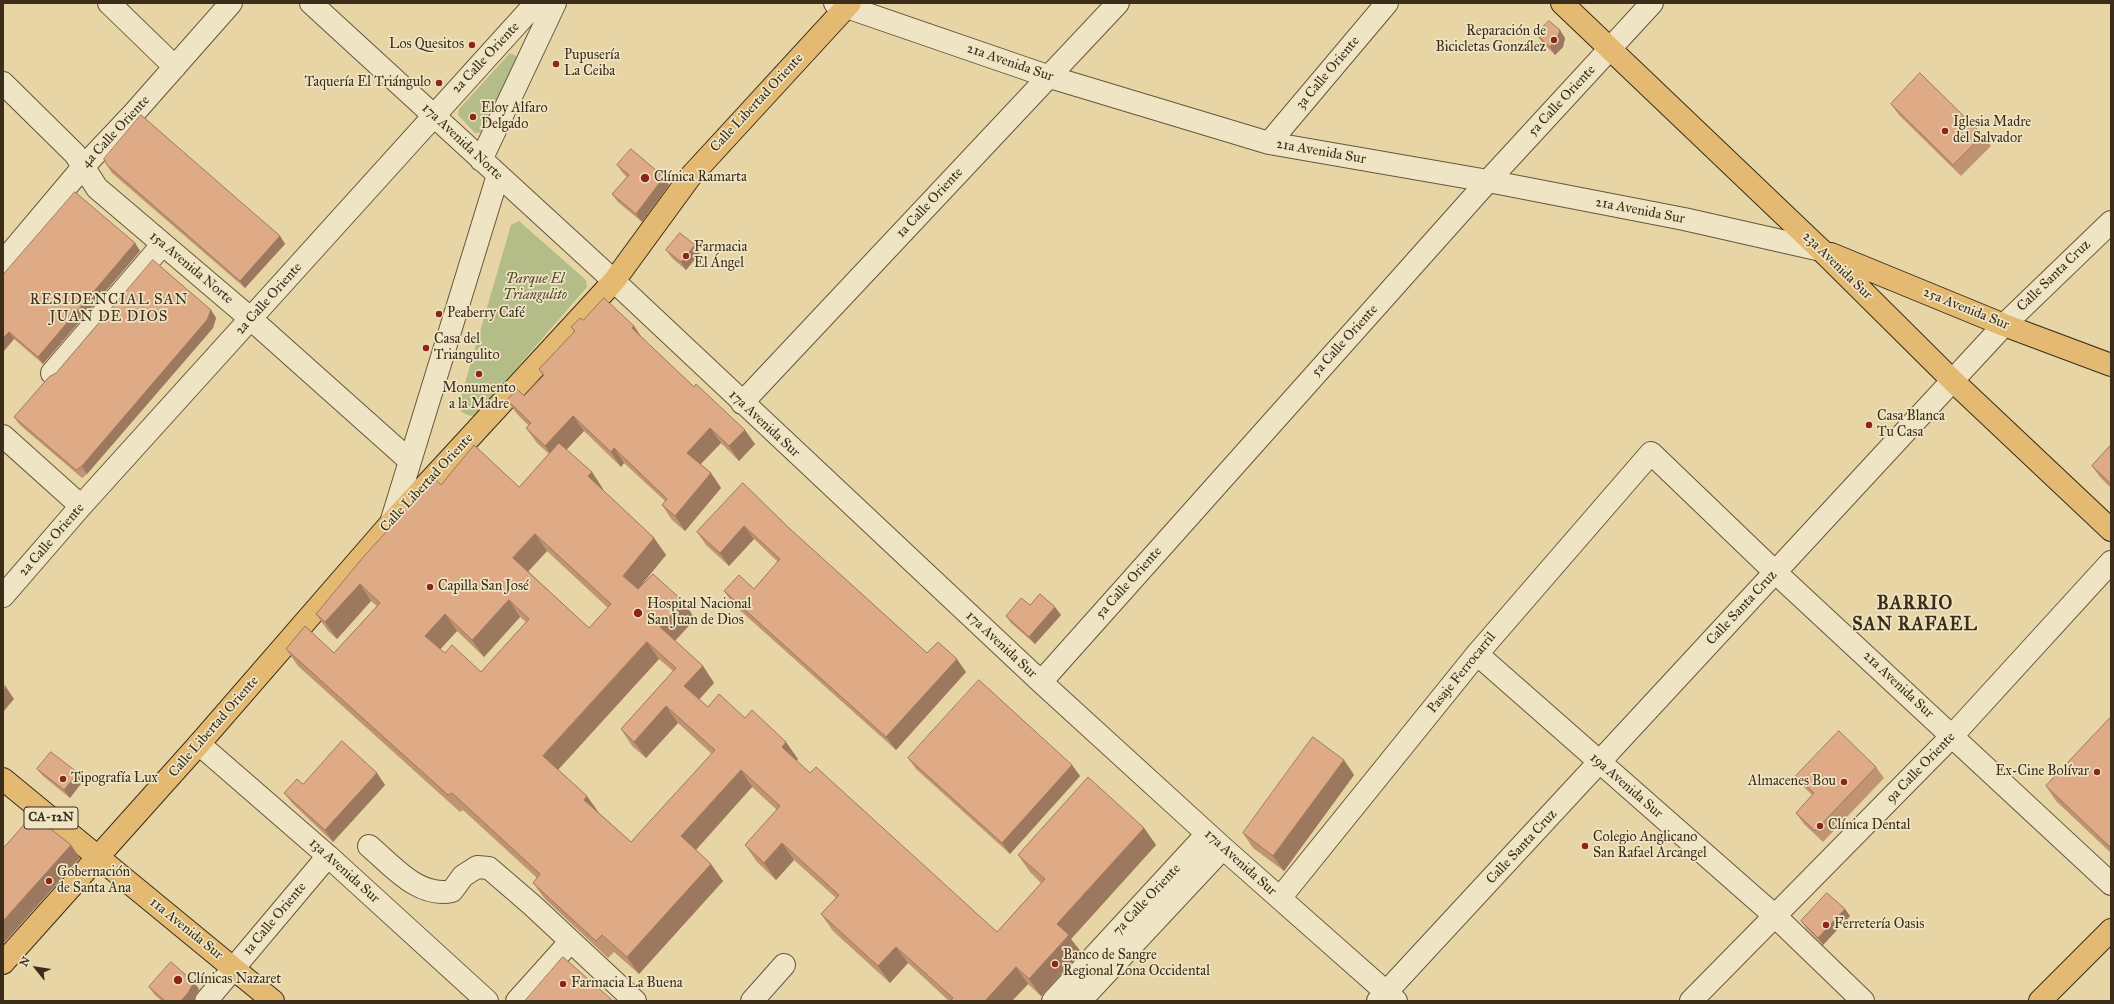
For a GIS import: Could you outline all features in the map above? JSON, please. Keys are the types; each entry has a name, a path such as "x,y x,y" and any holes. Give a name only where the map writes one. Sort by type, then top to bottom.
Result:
{"main road":[{"name":"23a Avenida Sur","path":"1562,3 1821,250 1953,381 2111,530"},
{"name":"Calle Libertad Oriente","path":"3,963 199,744 390,523 614,281 690,176 843,4"},
{"name":"25a Avenida Sur","path":"1821,250 2004,324 2111,365"},
{"name":"CA-12N","path":"3,780 99,857"},
{"name":"11a Avenida Sur","path":"99,857 273,1001"},
{"path":"2040,1001 2111,930"}],"street":[{"path":"109,3 175,67"},
{"name":"4a Calle Oriente","path":"3,262 83,167 175,67 231,3"},
{"name":"17a Avenida Norte","path":"311,3 614,281"},
{"name":"2a Calle Oriente","path":"3,596 81,506 252,319 433,115 536,3"},
{"path":"481,160 555,3"},
{"name":"1a Calle Oriente","path":"742,403 1118,3"},
{"name":"3a Calle Oriente","path":"1269,143 1387,3"},
{"name":"5a Calle Oriente","path":"1041,682 1488,181 1652,3"},
{"name":"21a Avenida Sur","path":"843,4 1050,77 1269,143 1488,181 1684,219 1821,250"},
{"name":"15a Avenida Norte","path":"3,83 74,154 97,188 252,319 408,460"},
{"path":"390,523 408,460 498,175"},
{"name":"Calle Santa Cruz","path":"1387,998 1600,763 2004,324 2111,222"},
{"path":"52,373 163,244"},
{"name":"17a Avenida Sur","path":"614,281 742,403 1041,682 1215,841 1280,898 1387,998"},
{"path":"3,436 81,506"},
{"name":"21a Avenida Sur","path":"1651,453 1775,572 2111,884"},
{"name":"Pasaje Ferrocarril","path":"1280,898 1477,654 1651,453"},
{"name":"9a Calle Oriente","path":"1691,1001 1952,736 2111,562"},
{"name":"19a Avenida Sur","path":"1477,654 1774,916 1863,1001"},
{"name":"13a Avenida Sur","path":"199,744 328,856 487,1001"},
{"name":"7a Calle Oriente","path":"1053,1001 1215,841"},
{"name":"7a Calle Oriente","path":"1080,1001 1215,841"},
{"path":"369,846 417,886 432,892 442,893 452,891 463,876 477,867 489,868 532,905 635,1001"},
{"name":"1a Calle Oriente","path":"206,1001 328,856"},
{"path":"517,1001 570,942"},
{"path":"752,1001 784,965"}],"green space":[{"path":"510,53 516,56 516,62 482,133 475,133 458,115 459,109"},
{"name":"Parque El Triangulito","path":"519,221 586,280 587,287 475,416 465,414 458,407 511,225"}],"building":[{"path":"1549,21 1560,30 1557,39 1550,47 1536,34"},
{"name":"Iglesia Madre del Salvador","path":"1920,73 1983,135 1953,165 1891,104"},
{"path":"141,115 280,236 240,281 107,165 104,159"},
{"path":"631,149 664,177 636,214 612,194 629,175 617,165"},
{"path":"75,192 135,243 38,357 9,332 3,338 3,275"},
{"path":"680,233 695,245 681,262 666,250"},
{"path":"153,260 211,310 207,320 82,466 76,470 14,417 49,377 56,373"},
{"path":"604,298 634,326 632,328 694,387 696,384 745,430 729,446 710,428 687,453 711,473 675,516 662,505 667,499 614,448 611,452 573,416 545,446 526,428 531,423 507,400 517,389 524,396 544,375 539,369 575,331 571,327 580,318 583,320"},
{"path":"559,443 592,472 588,476 654,538 623,576 638,589 653,574 684,602 660,627 703,666 684,686 708,707 719,694 745,718 752,710 786,742 782,747 810,773 816,767 997,932 1045,879 1018,855 1088,777 1144,828 1057,924 1069,935 1029,979 1016,967 985,1001 950,1001 953,998 896,947 878,966 821,914 839,895 782,843 764,863 745,845 780,806 741,770 681,836 711,864 627,957 602,935 596,941 533,883 540,874 452,793 448,795 286,649 305,626 334,653 380,603 360,584 325,622 316,614 365,555 435,479 441,485 474,445 519,487","holes":["535,534 611,604 589,628 513,558","509,600 529,619 481,672 452,645 445,653 425,636 445,614 472,640","647,642 676,668 621,729 634,742 666,706 715,750 631,842 584,800 587,796 543,756"]},
{"path":"2111,445 2111,484 2092,466"},
{"path":"743,483 789,528 927,653 938,642 957,659 886,737 724,591 739,575 754,589 780,559 744,526 720,553 697,532"},
{"path":"1040,594 1055,607 1029,637 1006,616 1021,598 1030,605"},
{"path":"979,680 1072,765 1002,843 908,758"},
{"name":"Ex-Cine Bolívar","path":"2111,717 2111,848 2046,786"},
{"name":"Almacenes Bou","path":"1839,731 1876,767 1815,831 1796,813 1814,793 1796,776"},
{"path":"1313,737 1344,760 1273,856 1243,833"},
{"path":"342,741 377,773 325,830 284,793 297,779 303,784"},
{"name":"Tipografía Lux","path":"51,752 78,773 64,790 37,769"},
{"path":"33,815 71,845 3,921 3,849"},
{"path":"1827,893 1845,909 1818,938 1801,921"},
{"path":"563,957 613,1001 525,1001"},
{"name":"Clínicas Nazaret","path":"171,962 194,982 188,993 181,1001 165,1001 149,987"}],"place":[{"name":"Reparación de Bicicletas González","path":"1554,40"},
{"name":"Los Quesitos","path":"472,45"},
{"name":"Pupusería La Ceiba","path":"556,64"},
{"name":"Taquería El Triángulo","path":"439,83"},
{"name":"Eloy Alfaro Delgado","path":"473,117"},
{"name":"Iglesia Madre del Salvador","path":"1945,131"},
{"name":"Clínica Ramarta","path":"645,178"},
{"name":"Farmacia El Ángel","path":"686,256"},
{"name":"Peaberry Café","path":"439,314"},
{"name":"Casa del Triangulito","path":"426,348"},
{"name":"Monumento a la Madre","path":"479,374"},
{"name":"Casa Blanca Tu Casa","path":"1869,425"},
{"name":"Capilla San José","path":"430,587"},
{"name":"Hospital Nacional San Juan de Dios","path":"638,613"},
{"name":"Ex-Cine Bolívar","path":"2097,772"},
{"name":"Tipografía Lux","path":"63,779"},
{"name":"Almacenes Bou","path":"1844,782"},
{"name":"Clínica Dental","path":"1820,826"},
{"name":"Colegio Anglicano San Rafael Arcangel","path":"1585,846"},
{"name":"Gobernación de Santa Ana","path":"49,881"},
{"name":"Ferretería Oasis","path":"1826,925"},
{"name":"Banco de Sangre Regional Zona Occidental","path":"1055,964"},
{"name":"Clínicas Nazaret","path":"178,980"},
{"name":"Farmacia La Buena","path":"563,984"}],"district":[{"name":"RESIDENCIAL SAN JUAN DE DIOS","path":"109,308"},
{"name":"BARRIO SAN RAFAEL","path":"1915,615"}]}
